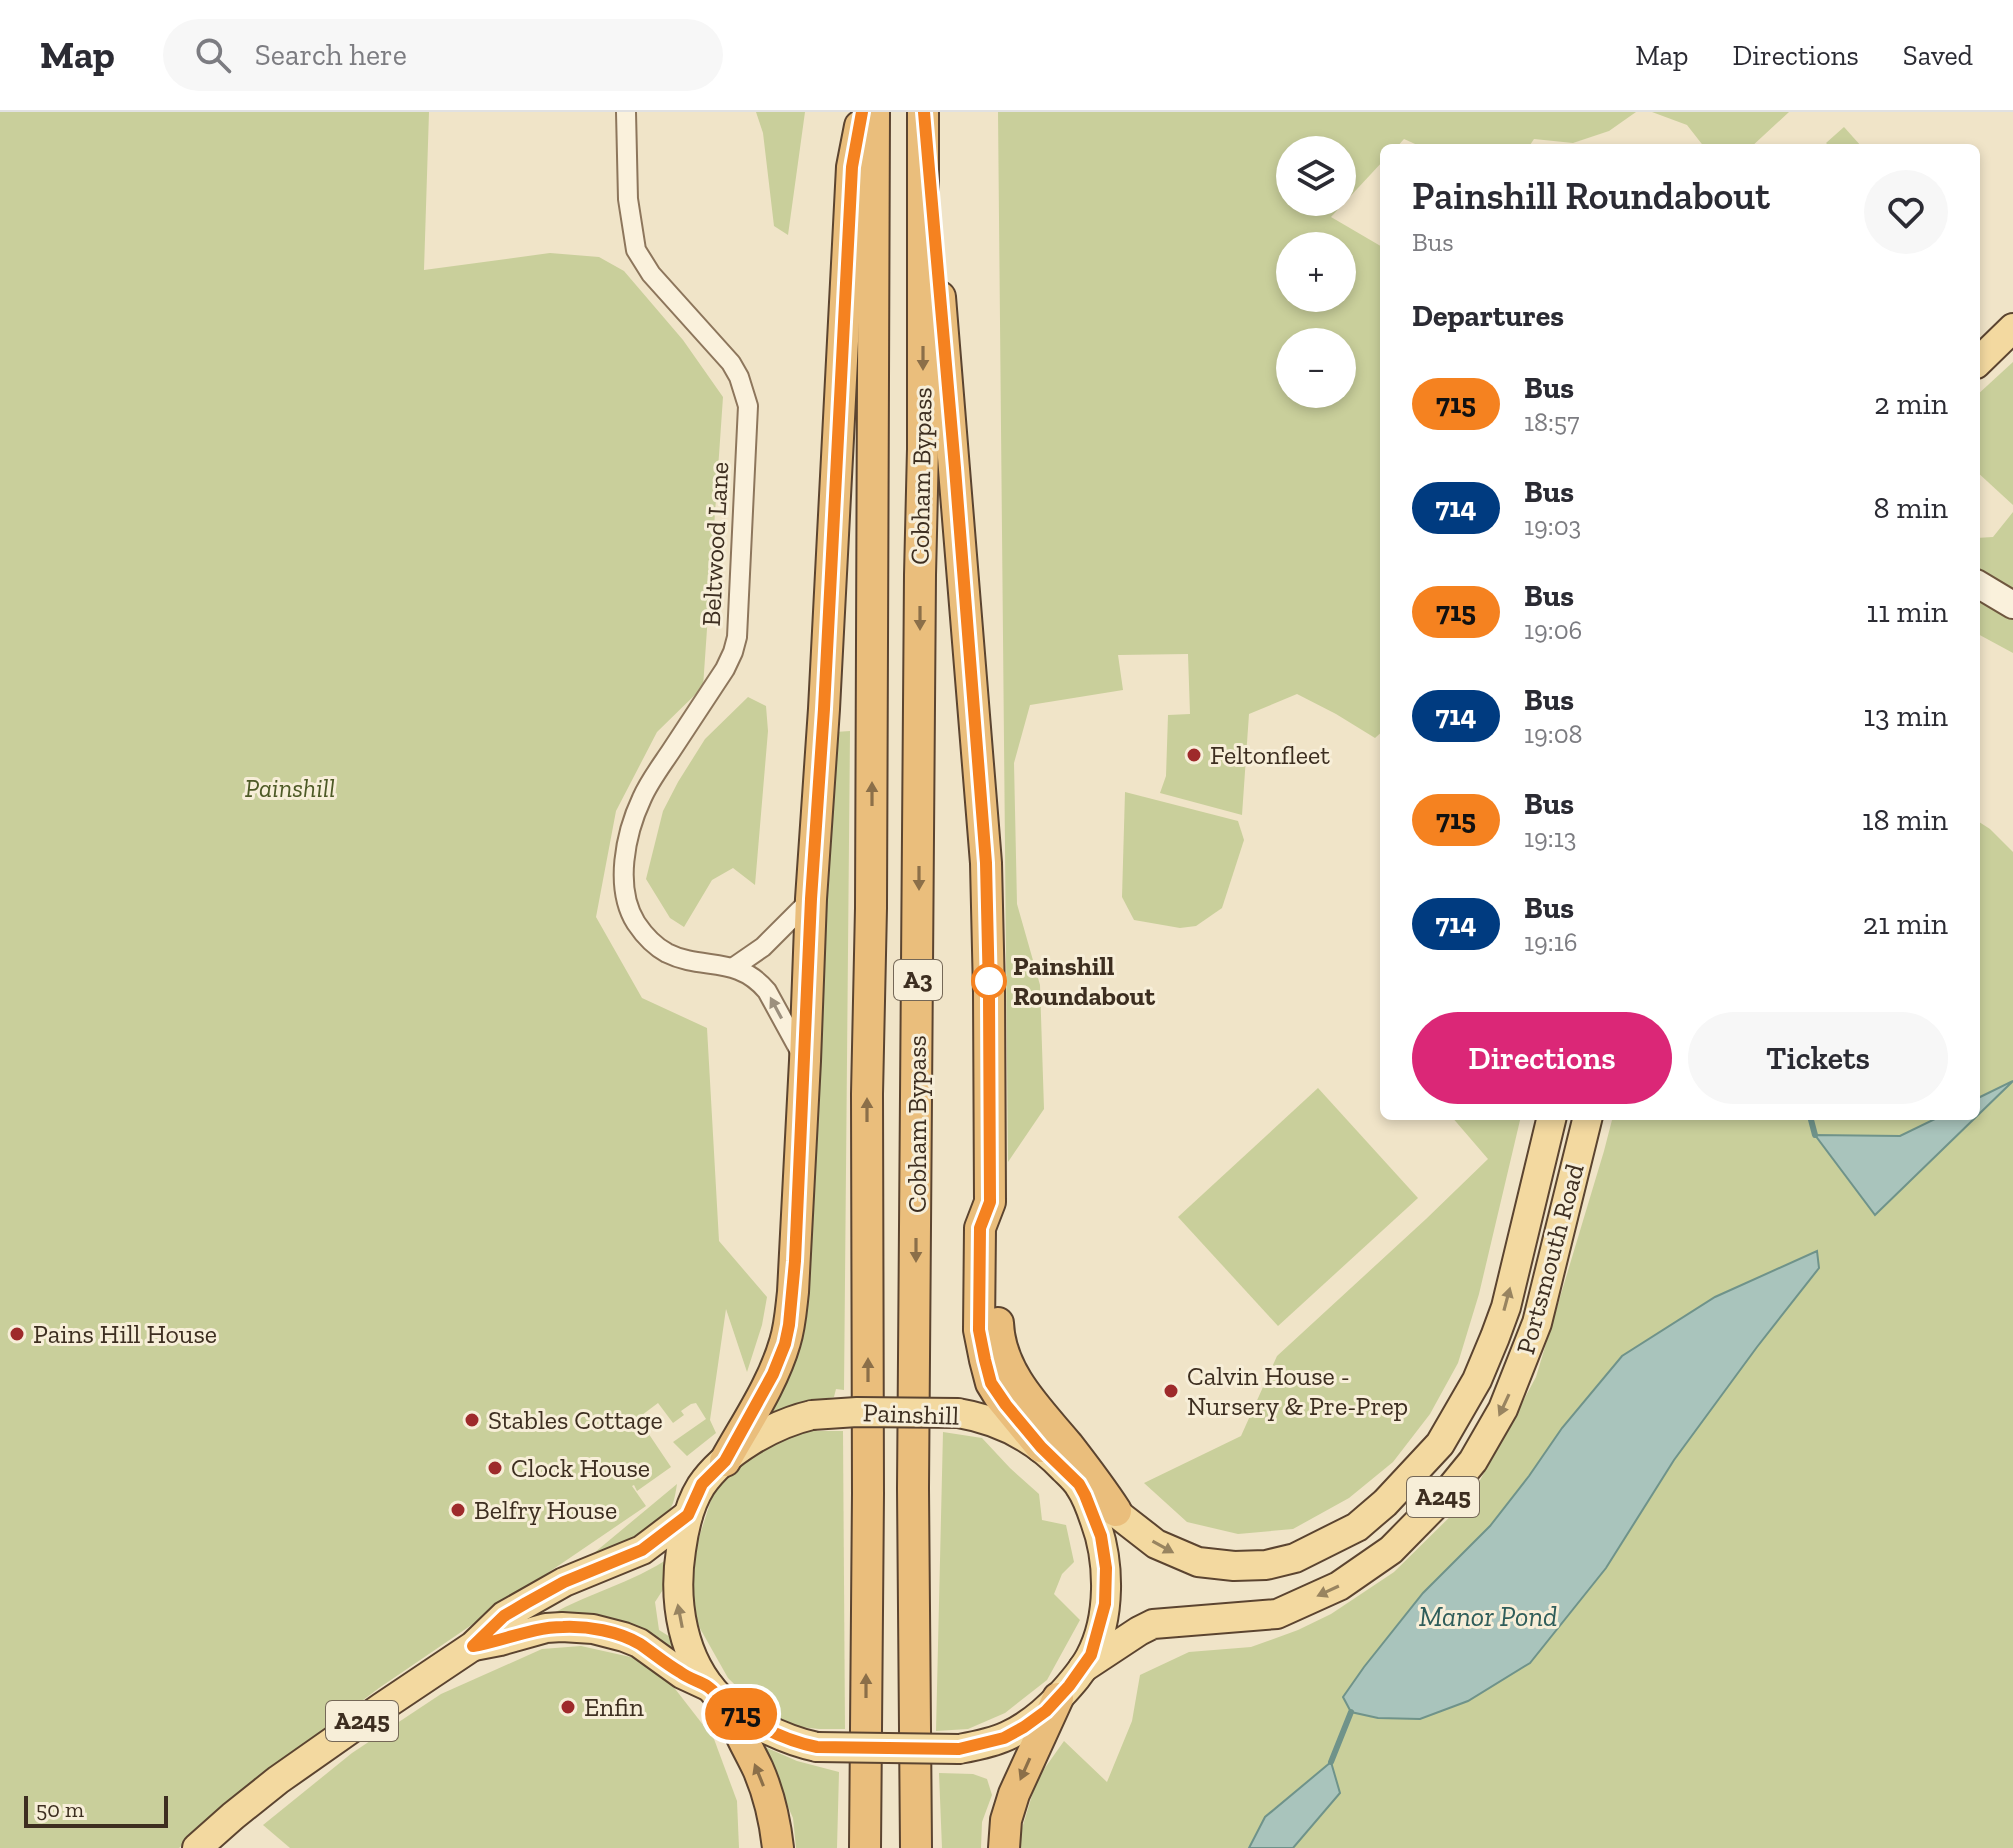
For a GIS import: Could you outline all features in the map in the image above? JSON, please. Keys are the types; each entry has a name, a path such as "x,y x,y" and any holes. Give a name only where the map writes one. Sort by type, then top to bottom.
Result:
{"highway":[{"path":"725,1461 773,1374 789,1325 795,1261 811,899 851,182 862,112"},
{"name":"Cobham Bypass","path":"865,1848 874,112"},
{"path":"924,112 986,863 990,1202 998,1253 998,1328 1006,1359 1025,1395 1091,1475 1116,1511"},
{"name":"Cobham Bypass","path":"916,1848 913,1488 924,112"},
{"path":"990,1202 980,1228 979,1330 985,1360 991,1383 999,1396 1041,1447"},
{"path":"719,1697 758,1769 772,1812 778,1848"},
{"path":"1004,1848 1006,1820 1014,1794 1058,1698"}],"main road":[{"path":"1980,360 2013,328"},
{"path":"1980,585 2013,605"},
{"name":"Portsmouth Road","path":"1079,1484 1146,1537 1171,1552 1205,1565 1266,1565 1295,1558 1357,1527 1413,1475 1440,1444 1477,1380 1506,1307 1551,1120"},
{"name":"Portsmouth Road","path":"1083,1668 1153,1624 1277,1614 1339,1586 1391,1550 1446,1494 1473,1461 1503,1409 1537,1323 1587,1120"},
{"name":"Painshill","path":"958,1413 1005,1426 1041,1447 1079,1484 1101,1536 1106,1568 1105,1604 1091,1655 1046,1711 1014,1732 983,1744 959,1749 817,1747 768,1730 719,1697 691,1651 678,1607 678,1572 688,1515 702,1484 725,1461 767,1432 812,1415 958,1413"},
{"name":"A245","path":"197,1848 278,1780 473,1646 504,1616 564,1582 642,1550 688,1515"},
{"name":"A245","path":"473,1646 546,1628 593,1629 639,1643 719,1697"}],"street":[{"name":"Beltwood Lane","path":"626,112 628,199 636,250 651,274 731,363 748,406 737,637 725,669 643,796 632,823 625,858 624,890 634,920 656,947 687,960 734,967 755,978 767,991 805,1061"},
{"path":"734,967 763,947 811,899"}],"green space":[{"path":"0,112 429,112 424,270 550,253 599,257 624,271 683,340 723,397 703,687 657,732 616,811 596,917 642,998 707,1028 719,1241 767,1297 747,1372 726,1309 710,1420 716,1433 687,1456 673,1442 706,1419 696,1403 681,1411 684,1415 673,1423 658,1403 638,1418 671,1467 637,1491 632,1486 646,1506 379,1688 244,1790 179,1848 0,1848"},
{"path":"756,112 805,112 788,235 774,226 763,133"},
{"path":"998,112 1636,112 1609,131 1573,143 1534,139 1531,144 1415,144 1404,139 1400,144 1380,144 1380,164 1356,190 1356,136 1276,136 1276,216 1332,216 1380,246 1380,734 1375,738 1297,694 1249,714 1242,815 1160,793 1166,776 1168,715 1190,714 1188,654 1118,655 1123,690 1030,705 1014,763 1017,904 1040,985 1044,1109 1008,1162"},
{"path":"1652,112 1789,112 1754,144 1702,144 1687,125"},
{"path":"1844,127 1859,144 1827,144"},
{"path":"2013,362 2013,505 1980,475 1980,392"},
{"path":"2013,512 2013,602 1980,579 1980,538 1993,537"},
{"path":"1980,597 2013,617 2013,653 1980,635"},
{"path":"748,697 766,706 768,731 755,885 733,868 712,880 684,927 670,918 646,879 663,811 705,739"},
{"path":"850,731 844,1390 836,1389 834,1397 798,1404 759,1420 786,1385 803,1323 835,732"},
{"path":"1125,792 1238,821 1244,840 1222,908 1196,926 1180,928 1134,920 1122,897"},
{"path":"1980,823 2013,852 2013,1848 1016,1848 1037,1779 1064,1741 1107,1782 1132,1721 1140,1675 1189,1652 1251,1647 1331,1614 1394,1572 1472,1495 1536,1377 1612,1120 1980,1120","holes":["1819,1268 1674,1460 1606,1568 1530,1663 1364,1667 1423,1593 1490,1526 1562,1428 1622,1356"]},
{"path":"1318,1088 1418,1198 1278,1326 1178,1217"},
{"path":"1454,1120 1520,1120 1479,1294 1458,1363 1430,1414 1393,1462 1349,1498 1293,1529 1238,1534 1187,1522 1144,1483 1241,1436 1277,1356 1488,1159"},
{"path":"843,1431 845,1729 800,1727 768,1717 728,1678 693,1616 694,1553 713,1494 747,1457 784,1432"},
{"path":"943,1432 982,1438 1039,1494 1042,1520 1066,1525 1074,1562 1062,1574 1054,1594 1080,1620 1047,1680 1005,1713 968,1729 936,1731"},
{"path":"677,1484 673,1503 659,1522 636,1537 588,1558"},
{"path":"672,1556 668,1582 655,1602 659,1630 675,1640 681,1660 542,1620 641,1574"},
{"path":"581,1646 635,1658 669,1681 714,1739 737,1801 739,1848 290,1848 263,1825 352,1753 441,1694 542,1649"},
{"path":"756,1743 797,1761 839,1772 837,1848 796,1848 793,1818"},
{"path":"939,1773 973,1774 987,1779 992,1795 982,1822 981,1848 942,1848"}],"water":[{"path":"2013,1081 1980,1113 1980,1097"},
{"path":"1933,1120 1973,1120 1875,1215 1815,1135 1900,1136"},
{"name":"Manor Pond","path":"1817,1251 1819,1268 1674,1460 1606,1568 1530,1663 1468,1701 1420,1719 1378,1718 1351,1712 1343,1697 1364,1667 1423,1593 1490,1526 1562,1428 1622,1356 1715,1297"},
{"path":"1331,1762 1340,1793 1293,1848 1249,1848 1265,1817"}],"waterway":[{"path":"1811,1120 1815,1135"},
{"path":"1331,1762 1351,1712"}],"bus line":[{"name":"715","path":"862,112 852,167 811,899 795,1261 785,1344 773,1374 725,1461 702,1484 688,1515 642,1550 564,1582 504,1616 473,1646 546,1628 593,1629 639,1643 682,1674 710,1687 721,1700 753,1722 804,1745 959,1749 1004,1738 1024,1727 1046,1711 1069,1686 1091,1655 1105,1604 1106,1568 1101,1536 1085,1495 1079,1484 1041,1447 999,1396 991,1383 979,1330 980,1228 990,1202 986,863 924,112"}],"place":[{"name":"Feltonfleet","path":"1194,755"},
{"name":"Painshill Roundabout","path":"989,981"},
{"name":"Pains Hill House","path":"17,1334"},
{"name":"Calvin House - Nursery & Pre-Prep","path":"1171,1391"},
{"name":"Stables Cottage","path":"472,1420"},
{"name":"Clock House","path":"495,1468"},
{"name":"Belfry House","path":"458,1510"},
{"name":"Enfin","path":"568,1707"}]}
